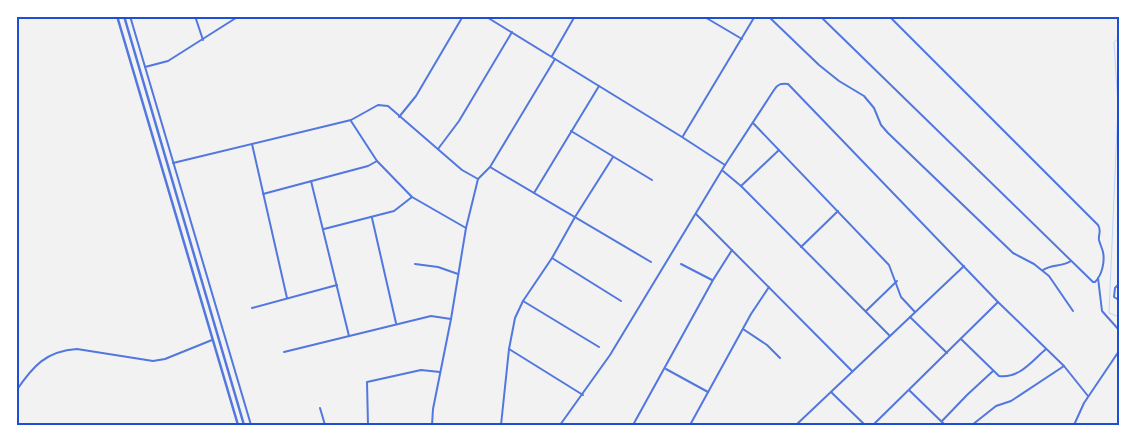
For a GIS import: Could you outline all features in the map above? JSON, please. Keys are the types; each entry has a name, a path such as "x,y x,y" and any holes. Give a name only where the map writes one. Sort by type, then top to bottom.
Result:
{"street":[{"path":"117,16 238,425"},
{"path":"124,16 244,425"},
{"path":"130,16 251,425"},
{"path":"195,16 203,40"},
{"path":"145,67 168,61 239,16"},
{"path":"400,116 416,96 463,16"},
{"path":"485,16 682,136 726,166"},
{"path":"552,56 575,16"},
{"path":"703,16 742,40"},
{"path":"682,136 755,16"},
{"path":"768,16 819,65 864,96 874,108 881,125 888,133 1009,249 1043,270 1055,284 1072,311"},
{"path":"820,16 1093,282 1098,278"},
{"path":"889,16 1098,225 1101,230 1099,241 1104,259 1098,278 1102,311 1119,330"},
{"path":"438,149 459,121 512,32"},
{"path":"432,425 433,409 466,228 478,179 490,167 555,59"},
{"path":"560,425 610,355 777,85 783,83 788,84 998,302 1064,366 1088,396"},
{"path":"534,193 598,86"},
{"path":"173,163 351,120 382,104 388,106 462,170 478,179"},
{"path":"351,120 377,161 412,197 466,228"},
{"path":"753,123 889,265 902,297 915,312"},
{"path":"571,131 652,180"},
{"path":"252,144 287,298"},
{"path":"741,186 780,150"},
{"path":"501,425 509,349 515,318 523,301 552,258 575,216 613,157"},
{"path":"263,194 368,166 377,161"},
{"path":"490,167 651,262"},
{"path":"723,171 741,186 890,336"},
{"path":"312,181 349,336"},
{"path":"323,229 394,211 412,197"},
{"path":"801,247 838,211"},
{"path":"696,214 852,372"},
{"path":"372,218 396,323"},
{"path":"633,425 713,280 732,250"},
{"path":"552,258 621,301"},
{"path":"1043,270 1071,261"},
{"path":"415,264 438,267 458,274"},
{"path":"681,264 713,280"},
{"path":"796,425 964,266"},
{"path":"866,312 897,281"},
{"path":"1119,284 1115,288 1114,297 1119,300"},
{"path":"252,308 337,285"},
{"path":"690,425 743,329 770,287"},
{"path":"523,301 599,347"},
{"path":"873,425 998,302"},
{"path":"284,352 396,323 431,316 450,319"},
{"path":"910,317 947,353"},
{"path":"743,329 767,345 780,358"},
{"path":"961,339 999,376 1018,374 1046,349"},
{"path":"16,391 34,367 44,358 68,350 77,349 153,361 165,359 212,340"},
{"path":"509,349 582,395"},
{"path":"1074,425 1088,396 1119,351"},
{"path":"972,425 996,406 1011,401 1064,366"},
{"path":"665,369 708,392"},
{"path":"368,425 367,382 422,370 440,372"},
{"path":"942,421 994,371"},
{"path":"909,389 945,425"},
{"path":"831,392 864,425"},
{"path":"320,408 325,425"},
{"path":"1117,425 1119,421"}],"waterway":[{"path":"1119,38 1114,42 1118,105 1109,313 1119,317"}]}
